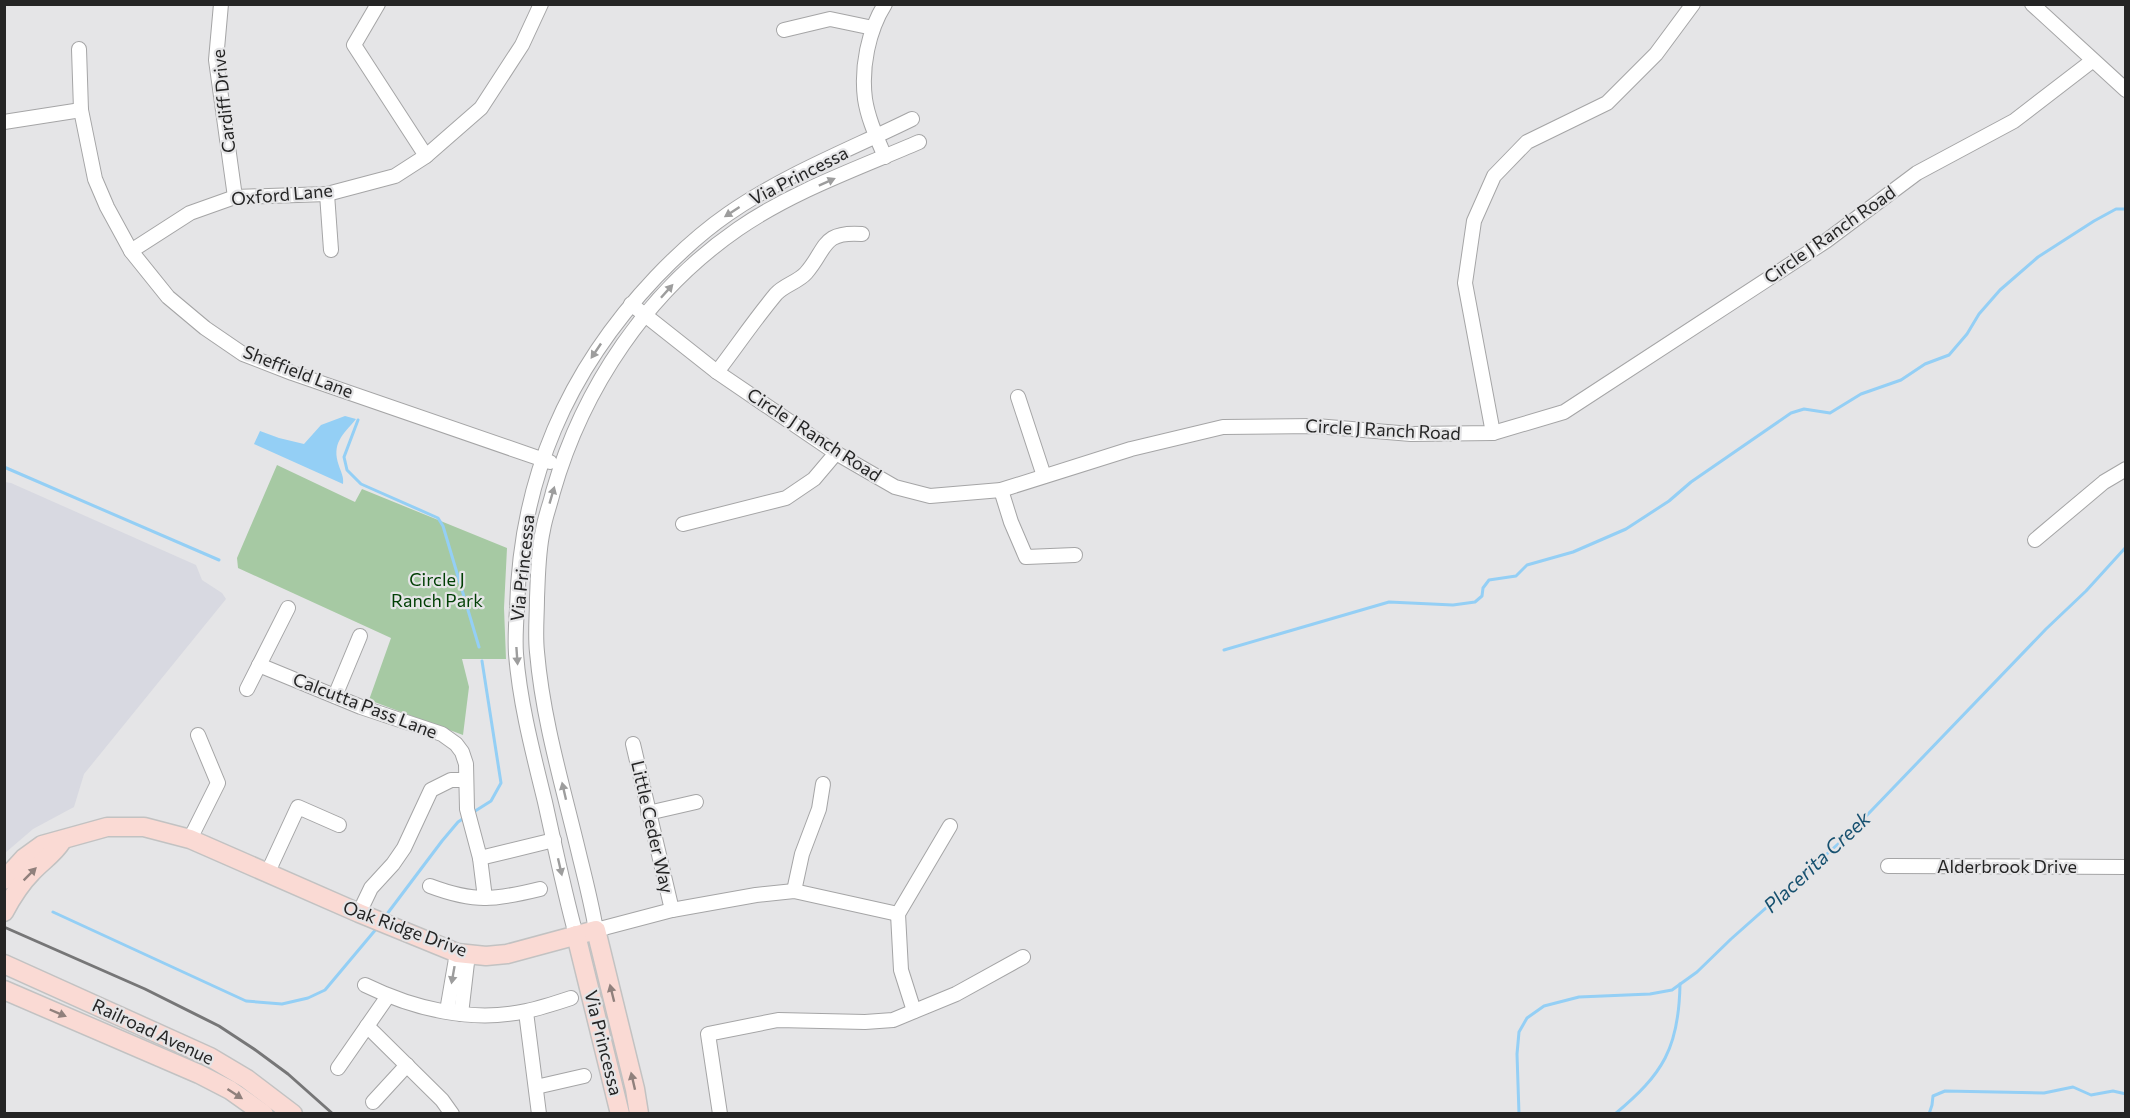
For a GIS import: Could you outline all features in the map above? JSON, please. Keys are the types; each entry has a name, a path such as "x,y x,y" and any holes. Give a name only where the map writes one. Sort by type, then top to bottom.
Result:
{"main road":[{"name":"Oak Ridge Drive","path":"4,880 24,858 42,845 107,827 128,826 163,831 190,839 359,913 463,954 486,956 507,954 596,930"},
{"name":"Oak Ridge Drive","path":"4,912 20,884 33,870 53,855 62,841"},
{"name":"Via Princessa","path":"596,930 639,1113"},
{"name":"Via Princessa","path":"576,935 620,1113"},
{"name":"Railroad Avenue","path":"4,964 210,1057 247,1079 293,1113"},
{"name":"Railroad Avenue","path":"4,990 199,1074 230,1090 264,1113"}],"street":[{"name":"Cardiff Drive","path":"221,4 216,60 235,197"},
{"path":"378,4 354,45 426,156"},
{"name":"Oxford Lane","path":"131,251 190,213 235,197 327,194 395,176 426,156 481,108 522,45 541,4"},
{"path":"885,4 873,28 865,69 865,99 885,157"},
{"path":"1493,433 1465,283 1474,221 1494,176 1527,142 1607,103 1656,54 1693,4"},
{"path":"2032,4 2126,90"},
{"path":"784,30 830,19 873,28"},
{"name":"Sheffield Lane","path":"80,49 81,110 95,178 107,207 131,251 168,297 205,328 243,354 292,374 561,466"},
{"name":"Circle J Ranch Road","path":"631,304 717,372 836,453 895,486 930,496 1001,490 1131,449 1223,427 1316,426 1411,434 1493,433 1563,412 1826,241 1917,173 2014,121 2092,61"},
{"path":"4,122 81,110"},
{"name":"Via Princessa","path":"576,935 521,697 516,651 521,544 542,460 588,363 612,327 631,304 699,236 729,213 786,180 912,119"},
{"name":"Via Princessa","path":"596,930 548,725 537,649 538,571 543,530 561,466 579,419 618,352 645,315 703,256 739,228 795,196 919,142"},
{"path":"327,194 331,250"},
{"path":"717,372 778,292 805,274 819,251 830,240 846,233 862,234"},
{"path":"1018,398 1044,476"},
{"path":"683,524 786,498 814,479 836,453"},
{"path":"2035,540 2104,482 2126,469"},
{"path":"1001,490 1011,522 1026,557 1075,555"},
{"path":"247,689 288,608"},
{"path":"335,696 360,636"},
{"name":"Calcutta Pass Lane","path":"259,665 335,696 442,734 456,744 466,764 467,809 480,858 485,898"},
{"path":"190,839 218,783 198,735"},
{"name":"Little Ceder Way","path":"633,744 672,910"},
{"path":"359,913 370,888 393,864 404,848 431,790 452,780 465,780"},
{"path":"794,891 802,854 819,809 823,784"},
{"path":"648,813 696,802"},
{"path":"267,874 298,807 339,825"},
{"path":"914,1011 901,970 898,914 950,826"},
{"path":"480,858 554,840"},
{"name":"Alderbrook Drive","path":"1888,866 2126,867"},
{"path":"430,886 456,896 485,898 506,898 540,889"},
{"name":"Oak Ridge Drive","path":"596,930 672,910 756,895 794,891 898,914"},
{"path":"447,1011 463,954"},
{"path":"461,1014 463,954"},
{"path":"720,1113 708,1034 778,1020 865,1022 893,1020 956,994 1023,957"},
{"path":"365,985 388,996 431,1010 480,1016 526,1012 571,999"},
{"path":"338,1068 388,996"},
{"path":"526,1012 539,1113"},
{"path":"367,1026 453,1113"},
{"path":"373,1102 407,1065"},
{"path":"536,1087 584,1076"}],"shaded area":[{"path":"5,482 196,565 202,580 222,593 226,599 84,774 74,807 33,829 5,853"}],"green space":[{"name":"Circle J Ranch Park","path":"277,465 355,502 362,489 507,548 504,608 506,659 462,659 469,687 463,735 369,700 391,638 238,568 237,558"}],"water":[{"path":"345,416 356,419 337,445 337,458 343,484 254,444 260,431 304,444 321,425"}],"waterway":[{"path":"1224,650 1389,602 1453,605 1475,602 1482,596 1483,588 1489,580 1516,576 1527,565 1573,552 1626,529 1669,501 1691,482 1791,413 1804,409 1830,413 1861,394 1901,380 1925,364 1949,355 2000,290 2038,257 2094,221 2116,209 2126,209"},
{"path":"358,420 344,457 347,470 361,484 438,518 443,526 479,647"},
{"path":"4,467 219,560"},
{"name":"Placerita Creek","path":"1519,1114 1517,1054 1519,1032 1527,1018 1544,1006 1579,997 1650,994 1672,990 1697,972 1846,837 2126,547"},
{"path":"472,813 491,801 501,783 482,661"},
{"path":"384,918 442,841 464,818"},
{"path":"53,912 246,1001 282,1004 308,998 325,990 377,928"},
{"path":"1615,1114 1645,1086 1665,1058 1676,1026 1680,984"},
{"path":"1929,1114 1933,1096 1945,1091 2044,1093 2073,1087 2091,1095 2113,1091 2126,1094"}],"railway":[{"path":"4,927 145,989 219,1026 288,1074 333,1114"}]}
